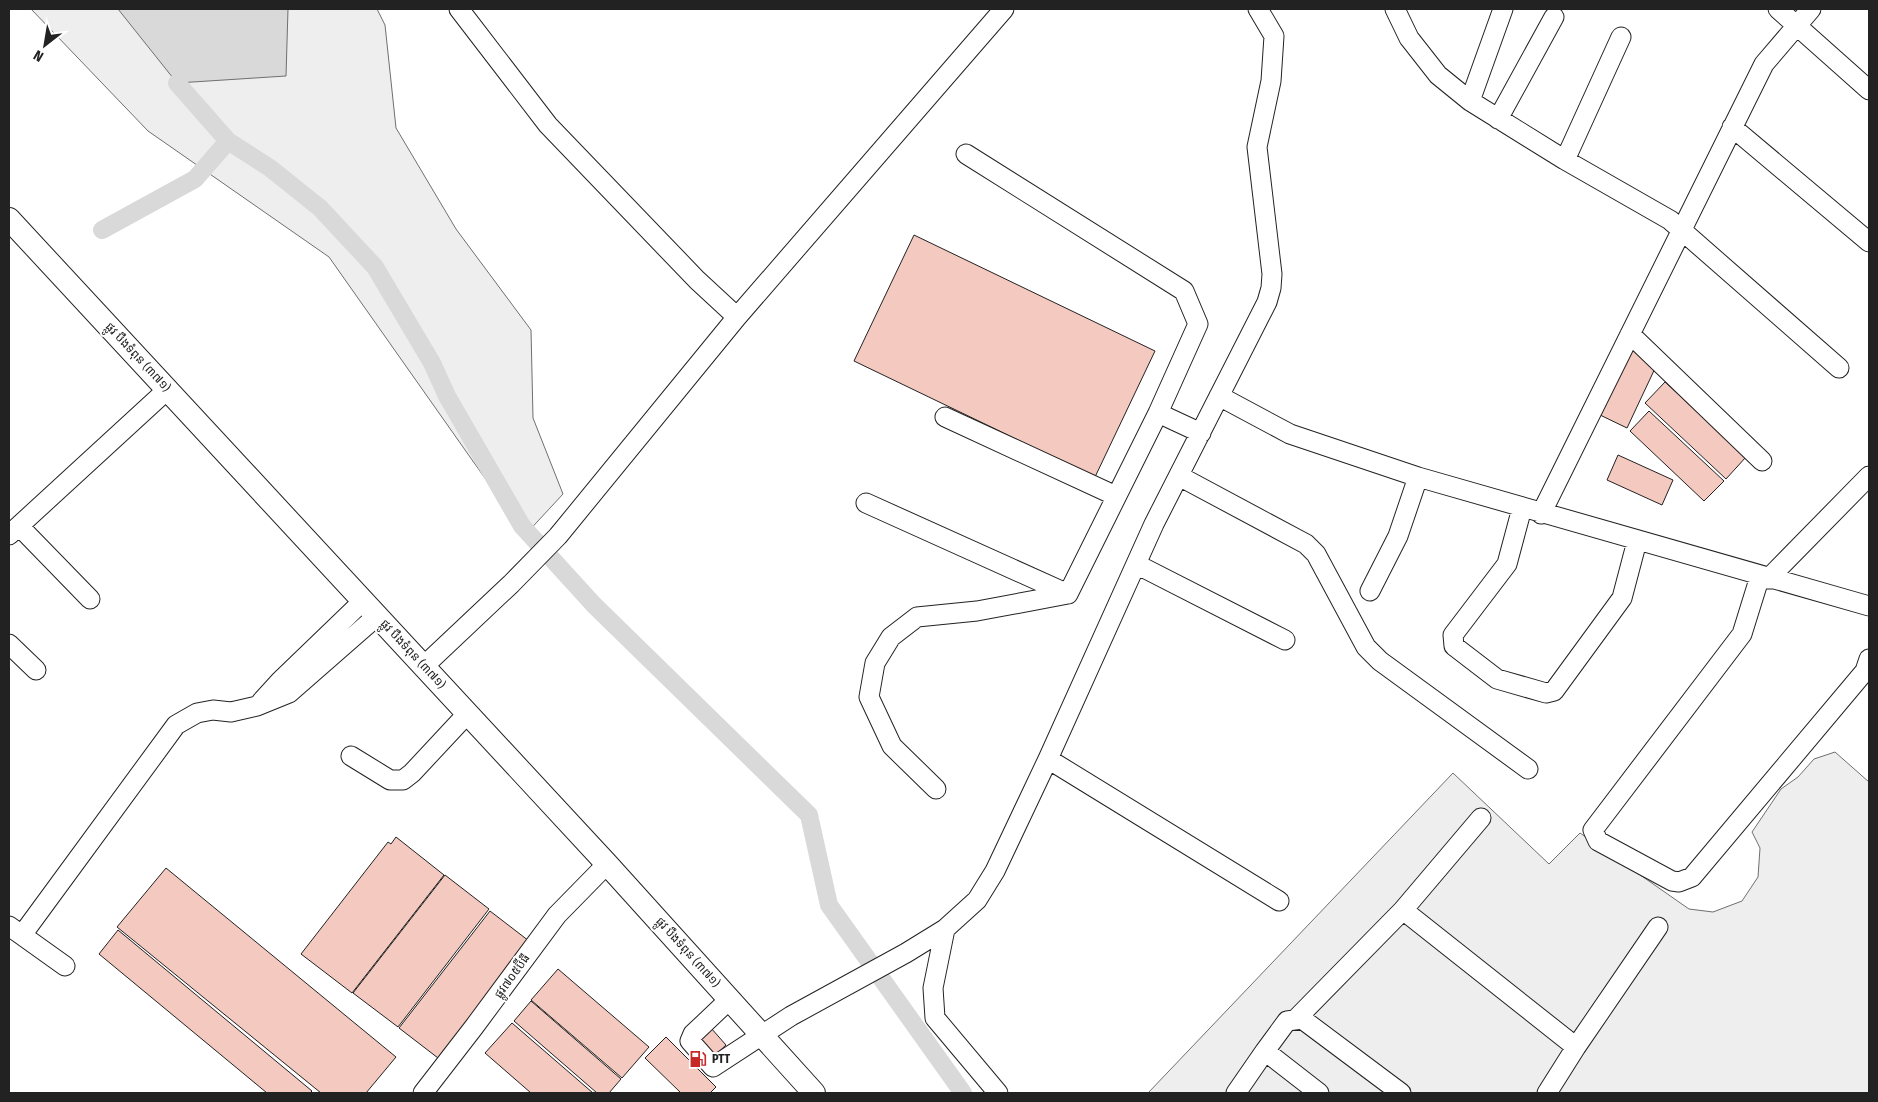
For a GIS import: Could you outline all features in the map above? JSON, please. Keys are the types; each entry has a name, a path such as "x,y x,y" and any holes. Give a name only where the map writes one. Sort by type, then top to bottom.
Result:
{"main road":[{"name":"ផ្លូវ បឹងទំពុន (៣៧១)","path":"9,221 168,389 608,864 814,1093"}],"street":[{"path":"459,9 548,125 697,280 737,317"},
{"path":"424,666 511,584 558,536 737,317 1004,9"},
{"path":"730,999 693,1034 690,1041 711,1067 716,1066 761,1035 853,981 906,953 945,928 976,900 995,871 1136,564 1267,302 1272,274 1257,147 1271,81 1274,36 1258,9"},
{"path":"1394,9 1409,38 1438,75 1470,101 1565,160 1670,220 1839,368"},
{"path":"1470,101 1502,9"},
{"path":"1778,9 1869,90"},
{"path":"1541,514 1764,64 1811,9"},
{"path":"1498,119 1554,17"},
{"path":"1565,160 1621,37"},
{"path":"1732,127 1869,242"},
{"path":"966,154 1184,291 1198,324 1158,413 1068,594"},
{"path":"1630,334 1762,461"},
{"path":"90,599 14,530 168,389"},
{"path":"1219,396 1290,434 1418,478 1869,606"},
{"path":"1158,413 1201,433"},
{"path":"945,416 1116,496"},
{"path":"1179,476 1306,544 1316,554 1366,647 1380,661 1528,769"},
{"path":"1869,476 1764,577 1742,634 1593,830 1598,841 1672,880 1679,882 1692,877 1865,671 1869,659"},
{"path":"1370,591 1398,536 1418,478"},
{"path":"866,503 1068,594"},
{"path":"1522,508 1506,564 1453,635 1453,640 1454,646 1488,674 1546,693 1554,691 1622,598 1637,541"},
{"path":"1136,564 1285,640"},
{"path":"936,789 892,746 869,697 875,664 891,638 917,617 977,610 1068,594"},
{"path":"65,966 16,930 176,725 197,713 213,710 231,712 257,706 289,693 370,608"},
{"path":"9,644 36,670"},
{"path":"351,756 390,780 403,780 412,773 468,713"},
{"path":"1048,759 1279,900"},
{"path":"1296,1019 1403,910 1481,818"},
{"name":"ផ្លូវ៧០៥ប៊ីធី","path":"423,1093 557,915 608,864"},
{"path":"1403,910 1576,1047"},
{"path":"1547,1093 1658,927"},
{"path":"945,928 933,988 935,1018 998,1093"},
{"path":"1236,1093 1287,1021 1302,1019 1401,1093"},
{"path":"1265,1051 1319,1093"}],"shaded area":[{"path":"31,9 377,9 385,25 396,128 456,229 531,330 533,418 563,494 525,535 329,257 148,131"},
{"path":"118,9 288,9 286,76 177,83"},
{"path":"1835,752 1869,782 1869,1093 1148,1093 1453,773 1549,864 1580,833 1689,909 1713,912 1742,901 1758,877 1760,848 1752,832 1781,789 1798,777 1814,759"}],"building":[{"path":"914,235 1155,351 1095,477 854,361"},
{"path":"1630,348 1658,362 1627,428 1598,414"},
{"path":"1665,382 1746,457 1726,479 1645,403"},
{"path":"1649,411 1724,481 1704,501 1630,431"},
{"path":"1618,455 1673,480 1662,505 1607,480"},
{"path":"396,837 444,875 352,993 301,954 388,842 391,844"},
{"path":"166,868 396,1057 366,1093 321,1093 117,927"},
{"path":"445,875 489,909 398,1027 353,993"},
{"path":"490,911 529,941 438,1058 399,1028"},
{"path":"118,930 312,1091 310,1093 267,1093 99,954"},
{"path":"558,969 649,1047 622,1078 531,1000"},
{"path":"531,1001 621,1079 609,1093 597,1093 514,1021"},
{"path":"512,1023 593,1093 531,1093 485,1053"},
{"path":"711,1028 726,1045 710,1060 694,1043"},
{"path":"666,1037 716,1087 710,1093 681,1093 645,1058"}],"waterway":[{"path":"177,83 228,141 270,168 320,208 375,267 432,363 447,396 522,526 594,605 809,815 829,905 963,1093"},
{"path":"102,230 195,179 228,141"}],"place":[{"name":"PTT","path":"698,1059"}]}
